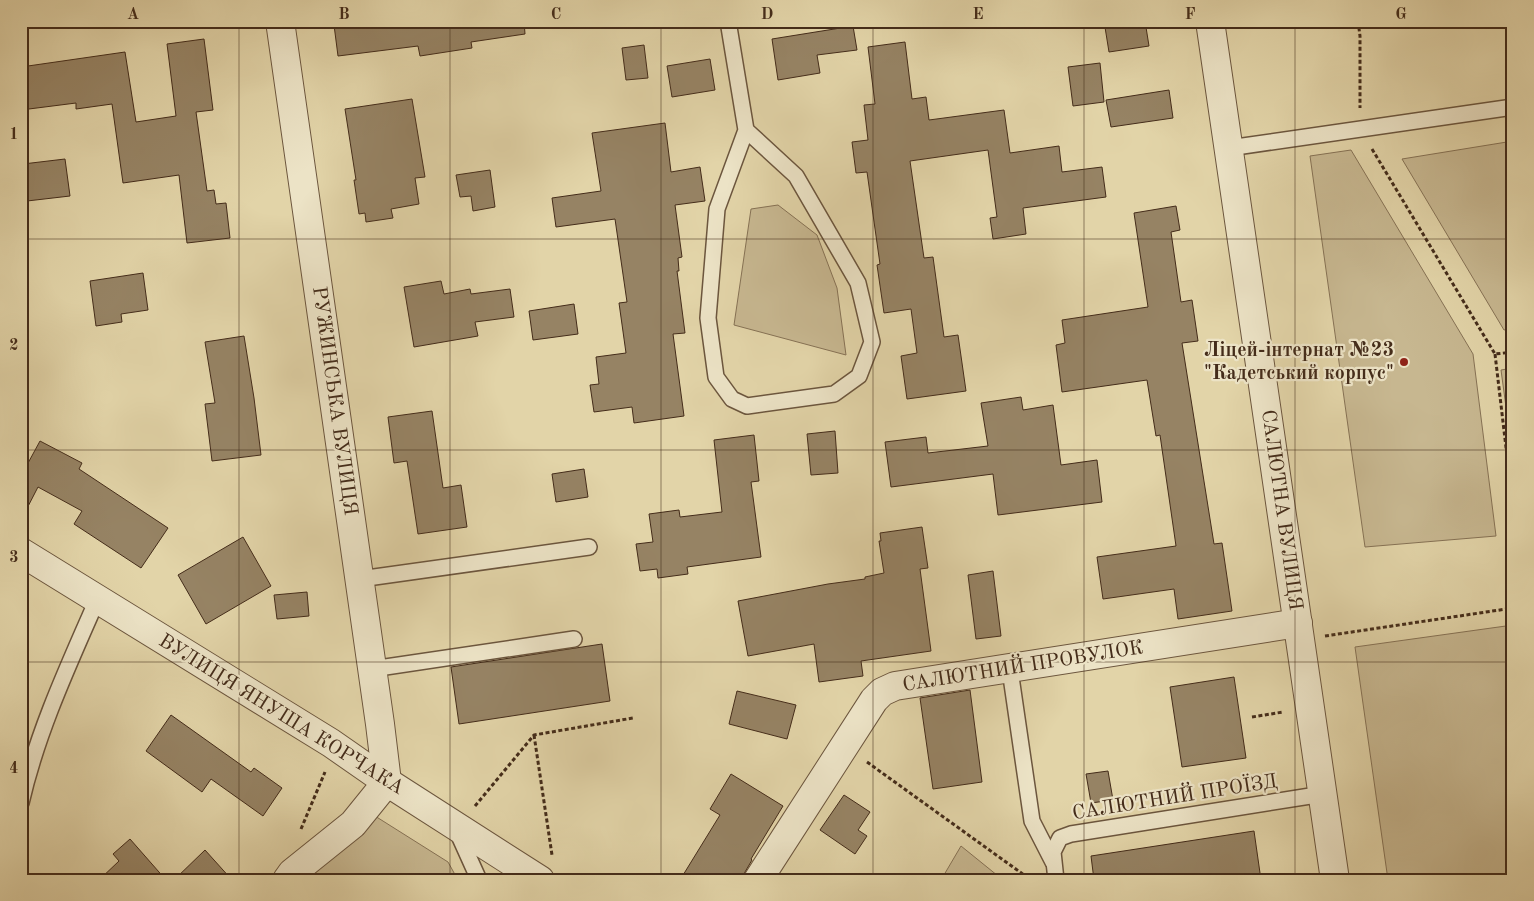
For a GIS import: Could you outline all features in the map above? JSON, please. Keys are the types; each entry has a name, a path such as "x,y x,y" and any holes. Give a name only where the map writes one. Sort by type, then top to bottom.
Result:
{"street":[{"name":"РУЖИНСЬКА ВУЛИЦЯ","path":"280,21 360,579 387,782"},
{"name":"САЛЮТНА ВУЛИЦЯ","path":"1210,21 1335,880"},
{"name":"ВУЛИЦЯ ЯНУША КОРЧАКА","path":"21,552 331,743 387,782 464,817 547,871"},
{"name":"САЛЮТНИЙ ПРОВУЛОК","path":"758,880 874,700 882,692 896,686 1299,631"},
{"path":"287,880 292,873 353,824 387,782"}],"lane":[{"path":"728,21 746,130 717,209 708,318 716,377 732,399 747,406 834,394 859,376 872,342 858,283 796,176 746,130"},
{"path":"1229,148 1513,107"},
{"path":"360,579 589,547"},
{"path":"21,804 26,782 51,706 97,600"},
{"path":"372,669 574,638"},
{"name":"САЛЮТНИЙ ПРОЇЗД","path":"1010,670 1032,821 1053,862"},
{"name":"САЛЮТНИЙ ПРОЇЗД","path":"1056,880 1053,852 1060,838 1071,834 1323,794"},
{"path":"464,817 479,880"}],"path":[{"path":"1358,21 1360,36 1360,130 1495,354 1513,507"},
{"path":"1495,354 1513,352"},
{"path":"1299,631 1513,608"},
{"path":"1252,717 1288,711"},
{"path":"464,817 534,735 634,718"},
{"path":"534,735 547,871"},
{"path":"845,745 1031,880"},
{"path":"298,837 325,772"}],"shaded area":[{"path":"1513,141 1513,328 1504,330 1402,159"},
{"path":"1351,150 1473,354 1496,536 1365,547 1310,156"},
{"path":"778,205 817,235 837,288 846,355 734,325 751,209"},
{"path":"1513,368 1513,459 1501,370"},
{"path":"1513,625 1513,880 1388,880 1355,647"},
{"path":"375,816 448,862 458,880 305,880"},
{"path":"961,846 1003,880 941,880"}],"building":[{"path":"361,21 524,21 525,34 471,42 472,48 420,56 418,46 338,56 334,25"},
{"path":"1104,21 1145,21 1149,46 1109,52"},
{"path":"853,26 857,50 817,55 820,73 778,80 772,39"},
{"path":"204,39 213,110 196,112 207,191 214,190 216,204 226,203 230,238 187,243 179,175 123,183 112,104 76,109 76,103 21,110 21,67 125,52 136,122 176,116 167,44"},
{"path":"905,42 912,99 926,97 929,120 1004,110 1010,153 1059,146 1062,172 1102,167 1106,197 1023,208 1026,234 993,239 990,218 997,217 988,150 910,161 924,258 933,257 944,337 958,335 966,391 907,399 901,356 917,353 911,309 884,313 877,265 880,264 867,172 856,173 852,142 868,140 864,105 875,104 868,47"},
{"path":"644,45 648,78 626,80 622,48"},
{"path":"710,59 715,90 672,97 667,66"},
{"path":"1100,63 1104,102 1073,106 1068,67"},
{"path":"1169,90 1173,118 1111,127 1106,100"},
{"path":"412,99 425,177 415,178 419,204 391,209 393,218 366,222 365,213 359,214 354,180 356,180 345,109"},
{"path":"665,123 671,172 700,167 705,201 675,205 682,257 678,258 679,271 677,271 685,333 673,334 684,416 634,423 632,407 594,412 590,385 599,384 596,357 626,353 619,303 627,302 615,219 556,227 552,198 601,191 592,133"},
{"path":"65,159 70,196 27,201 23,164"},
{"path":"490,170 495,207 473,211 471,196 460,197 456,175"},
{"path":"1176,206 1180,230 1171,232 1181,302 1192,300 1198,341 1182,343 1214,544 1222,543 1232,611 1178,619 1174,589 1103,599 1097,557 1176,546 1160,435 1156,436 1147,380 1062,392 1056,345 1065,343 1062,320 1148,307 1134,213"},
{"path":"143,273 148,310 121,314 122,322 96,326 90,281"},
{"path":"441,281 444,294 470,289 471,294 510,289 514,317 475,322 478,336 414,347 404,287"},
{"path":"574,304 578,334 533,340 529,311"},
{"path":"244,336 261,455 212,461 205,404 215,403 205,342"},
{"path":"1021,397 1023,410 1053,405 1061,465 1097,460 1102,502 998,515 993,474 891,487 885,442 926,437 928,453 988,446 981,403"},
{"path":"432,411 443,488 461,485 467,527 418,534 407,461 394,463 388,417"},
{"path":"835,431 838,473 811,475 807,434"},
{"path":"754,435 759,481 751,482 761,557 687,567 688,574 658,578 657,569 640,571 636,544 653,542 649,514 679,510 680,517 722,512 714,440"},
{"path":"40,441 82,463 79,469 168,528 141,568 74,524 82,511 38,487 21,520 21,476"},
{"path":"584,469 588,497 556,502 552,474"},
{"path":"922,527 928,568 920,569 931,651 861,661 863,676 819,682 814,644 748,656 738,601 865,579 865,577 884,573 879,541 881,541 880,533"},
{"path":"243,537 271,586 206,624 178,575"},
{"path":"993,571 1001,636 976,639 968,575"},
{"path":"307,592 309,616 277,619 274,595"},
{"path":"602,644 610,701 459,724 451,667"},
{"path":"1234,677 1246,758 1182,767 1170,687"},
{"path":"970,690 982,782 933,789 920,698"},
{"path":"737,691 796,705 787,739 729,724"},
{"path":"171,715 251,772 254,768 282,788 263,816 211,779 202,792 146,751"},
{"path":"1108,771 1113,800 1091,803 1086,774"},
{"path":"731,774 783,806 751,859 742,880 680,880 720,815 710,809"},
{"path":"844,795 870,812 858,830 867,836 855,854 820,830"},
{"path":"1254,831 1261,880 1094,880 1091,856"},
{"path":"130,839 166,880 99,880 119,861 113,854"},
{"path":"205,850 232,880 174,880"}],"place":[{"name":"Ліцей-інтернат №23 \"Кадетський корпус\"","path":"1404,362"}]}
